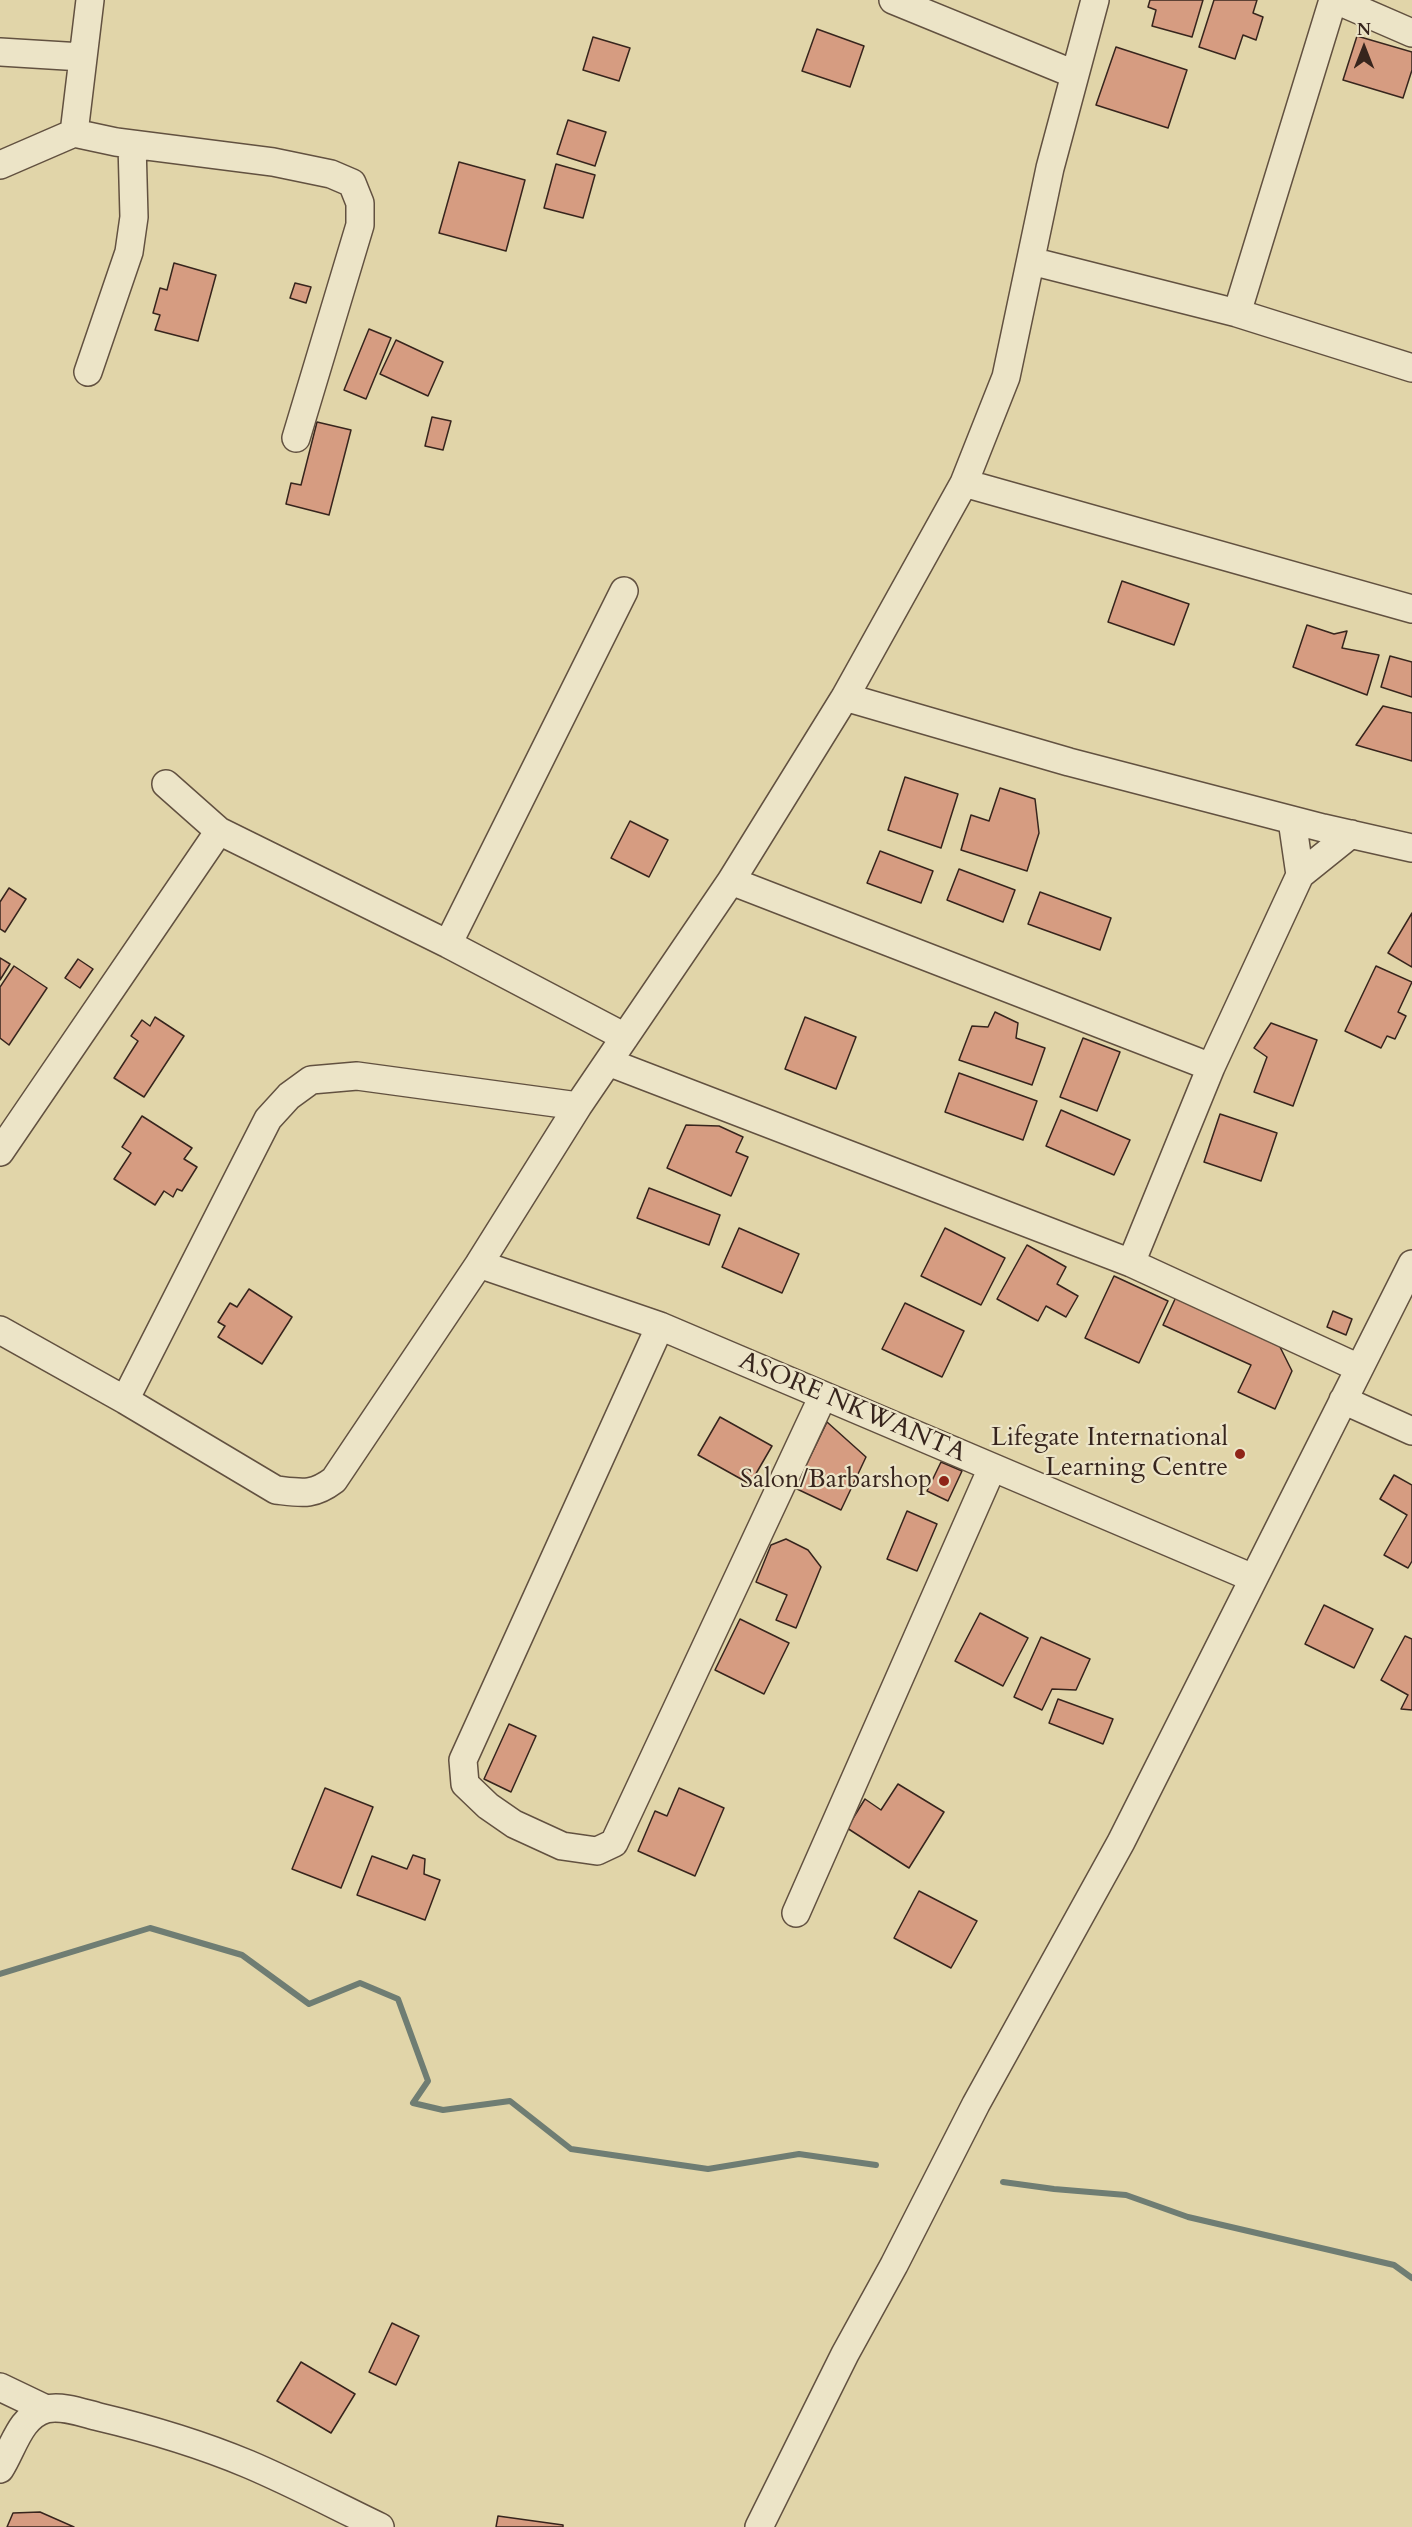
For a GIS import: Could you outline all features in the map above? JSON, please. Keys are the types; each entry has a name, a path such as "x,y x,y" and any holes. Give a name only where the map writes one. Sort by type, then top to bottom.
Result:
{"street":[{"path":"74,133 90,0"},
{"path":"892,0 1074,74"},
{"path":"0,1330 125,1400 276,1490 305,1494 322,1489 334,1480 479,1264 578,1106 731,881 845,697 964,483 1006,377 1074,74 1095,0"},
{"path":"1237,313 1335,0 1412,33"},
{"path":"0,52 82,57"},
{"path":"0,165 74,133 132,144 273,162 347,179 358,193 362,209 360,225 296,438"},
{"path":"88,372 129,252 134,217 132,144"},
{"path":"1031,261 1237,313 1412,368"},
{"path":"964,483 1412,609"},
{"path":"448,945 624,591"},
{"path":"845,697 1069,762 1292,820 1351,834 1410,841"},
{"path":"166,784 219,831 448,945 625,1037"},
{"path":"1292,820 1300,875"},
{"path":"0,1152 219,831"},
{"path":"1131,1263 1211,1066 1300,875 1351,834"},
{"path":"731,881 1211,1066"},
{"path":"608,1062 1131,1263 1359,1368"},
{"path":"125,1400 268,1119 289,1096 311,1080 357,1076 578,1106"},
{"name":"ASORE NKWANTA","path":"479,1264 660,1326 1253,1578"},
{"path":"759,2527 840,2364 894,2265 975,2104 1121,1842 1412,1264"},
{"path":"660,1326 463,1760 465,1784 488,1806 514,1824 562,1846 597,1851 614,1843 824,1396"},
{"path":"1343,1400 1412,1431"},
{"path":"796,1913 992,1468"},
{"path":"0,2387 46,2409"},
{"path":"0,2469 11,2452 19,2431 34,2414 46,2409 63,2408 145,2428 247,2464 380,2527"}],"building":[{"path":"1150,0 1203,0 1192,37 1152,26 1156,10 1148,7"},
{"path":"1214,0 1257,0 1253,13 1263,17 1256,40 1243,35 1235,59 1199,47"},
{"path":"817,29 864,46 850,87 802,71"},
{"path":"1357,36 1412,52 1412,70 1403,98 1343,80"},
{"path":"593,37 630,48 619,81 583,70"},
{"path":"1116,47 1187,70 1168,128 1096,105"},
{"path":"568,120 606,132 595,166 557,154"},
{"path":"459,162 525,180 506,251 439,233"},
{"path":"556,164 595,175 583,218 544,208"},
{"path":"174,263 216,275 198,341 155,330 160,315 153,313 160,288 167,290"},
{"path":"295,283 311,287 306,303 290,298"},
{"path":"369,329 391,338 366,399 344,390"},
{"path":"396,340 443,362 428,396 380,374"},
{"path":"432,417 451,421 443,450 425,446"},
{"path":"317,422 351,430 329,515 286,504 291,483 301,485"},
{"path":"1122,581 1189,604 1174,645 1108,622"},
{"path":"1307,625 1334,634 1347,631 1342,648 1379,655 1367,695 1293,667"},
{"path":"1390,656 1412,662 1412,697 1381,687"},
{"path":"1383,706 1412,713 1412,761 1356,745"},
{"path":"905,777 958,794 941,848 888,830"},
{"path":"1000,788 1035,799 1039,833 1027,871 961,850 971,815 989,821"},
{"path":"630,821 668,840 649,877 611,858"},
{"path":"880,851 933,871 921,903 867,883"},
{"path":"959,869 1015,890 1003,922 947,900"},
{"path":"9,888 26,899 5,932 0,929 0,902"},
{"path":"1040,892 1111,918 1100,950 1028,924"},
{"path":"1412,913 1412,967 1388,953"},
{"path":"0,958 10,964 0,980"},
{"path":"78,959 93,969 80,988 65,978"},
{"path":"14,966 47,988 9,1045 0,1038 0,987"},
{"path":"1376,966 1412,982 1398,1012 1406,1016 1395,1039 1387,1036 1381,1048 1345,1031"},
{"path":"995,1012 1018,1023 1016,1038 1045,1048 1032,1085 959,1060 972,1026 988,1027"},
{"path":"155,1017 184,1036 144,1097 114,1078 138,1041 131,1036 142,1020 150,1026"},
{"path":"805,1017 856,1037 836,1089 785,1069"},
{"path":"1271,1023 1317,1040 1293,1106 1254,1092 1267,1057 1254,1048"},
{"path":"1083,1038 1120,1052 1097,1111 1060,1097"},
{"path":"959,1073 1037,1101 1023,1140 945,1112"},
{"path":"1061,1110 1130,1140 1114,1175 1046,1146"},
{"path":"1220,1114 1277,1133 1261,1181 1204,1162"},
{"path":"142,1116 192,1148 184,1159 197,1167 182,1191 177,1189 173,1197 164,1191 155,1205 114,1179 131,1153 122,1147"},
{"path":"686,1125 719,1126 743,1137 736,1152 748,1157 731,1196 667,1168"},
{"path":"649,1188 720,1215 709,1245 637,1218"},
{"path":"739,1228 799,1254 782,1293 722,1267"},
{"path":"945,1228 1005,1258 981,1305 921,1276"},
{"path":"1027,1245 1066,1267 1057,1284 1078,1296 1066,1317 1046,1306 1038,1321 997,1299"},
{"path":"1114,1276 1168,1301 1139,1363 1085,1338"},
{"path":"249,1289 292,1317 262,1364 218,1337 225,1326 218,1322 230,1303 237,1307"},
{"path":"1176,1297 1278,1343 1292,1371 1275,1409 1238,1392 1251,1365 1163,1325"},
{"path":"905,1303 964,1331 942,1377 882,1349"},
{"path":"1333,1311 1352,1319 1346,1335 1327,1327"},
{"path":"720,1417 772,1446 750,1484 698,1455"},
{"path":"827,1422 866,1457 841,1510 795,1488"},
{"name":"Salon/Barbarshop","path":"941,1462 962,1471 948,1501 927,1491"},
{"path":"1394,1475 1412,1485 1412,1561 1408,1568 1384,1555 1407,1515 1380,1499"},
{"path":"907,1511 937,1524 917,1571 887,1559"},
{"path":"786,1539 808,1550 821,1567 796,1628 776,1620 787,1595 756,1582 771,1545"},
{"path":"1324,1605 1373,1629 1354,1668 1305,1644"},
{"path":"980,1613 1028,1638 1003,1686 955,1661"},
{"path":"740,1619 789,1643 764,1694 715,1670"},
{"path":"1405,1636 1412,1639 1412,1710 1401,1709 1408,1695 1381,1680"},
{"path":"1041,1637 1090,1659 1076,1690 1052,1689 1042,1710 1014,1697"},
{"path":"1058,1699 1113,1719 1103,1744 1049,1723"},
{"path":"509,1724 536,1736 511,1792 484,1779"},
{"path":"898,1784 944,1812 909,1868 847,1828 865,1799 881,1810"},
{"path":"325,1788 373,1807 341,1888 292,1869"},
{"path":"679,1788 724,1808 695,1876 638,1851 655,1811 667,1816"},
{"path":"413,1855 425,1859 424,1874 440,1880 425,1920 357,1895 372,1856 407,1869"},
{"path":"919,1891 977,1921 951,1968 894,1938"},
{"path":"392,2323 419,2336 396,2385 369,2372"},
{"path":"301,2362 355,2394 331,2433 277,2401"},
{"path":"40,2512 74,2527 7,2527 13,2513"},
{"path":"498,2516 563,2525 563,2527 496,2527"}],"waterway":[{"path":"0,1974 150,1928 242,1955 309,2004 360,1983 398,1999 428,2081 413,2103 443,2110 510,2101 571,2149 708,2169 799,2154 876,2165"},
{"path":"1003,2182 1126,2195 1188,2217 1394,2265 1412,2278"}],"place":[{"name":"Lifegate International Learning Centre","path":"1240,1454"},
{"name":"Salon/Barbarshop","path":"944,1481"}]}
